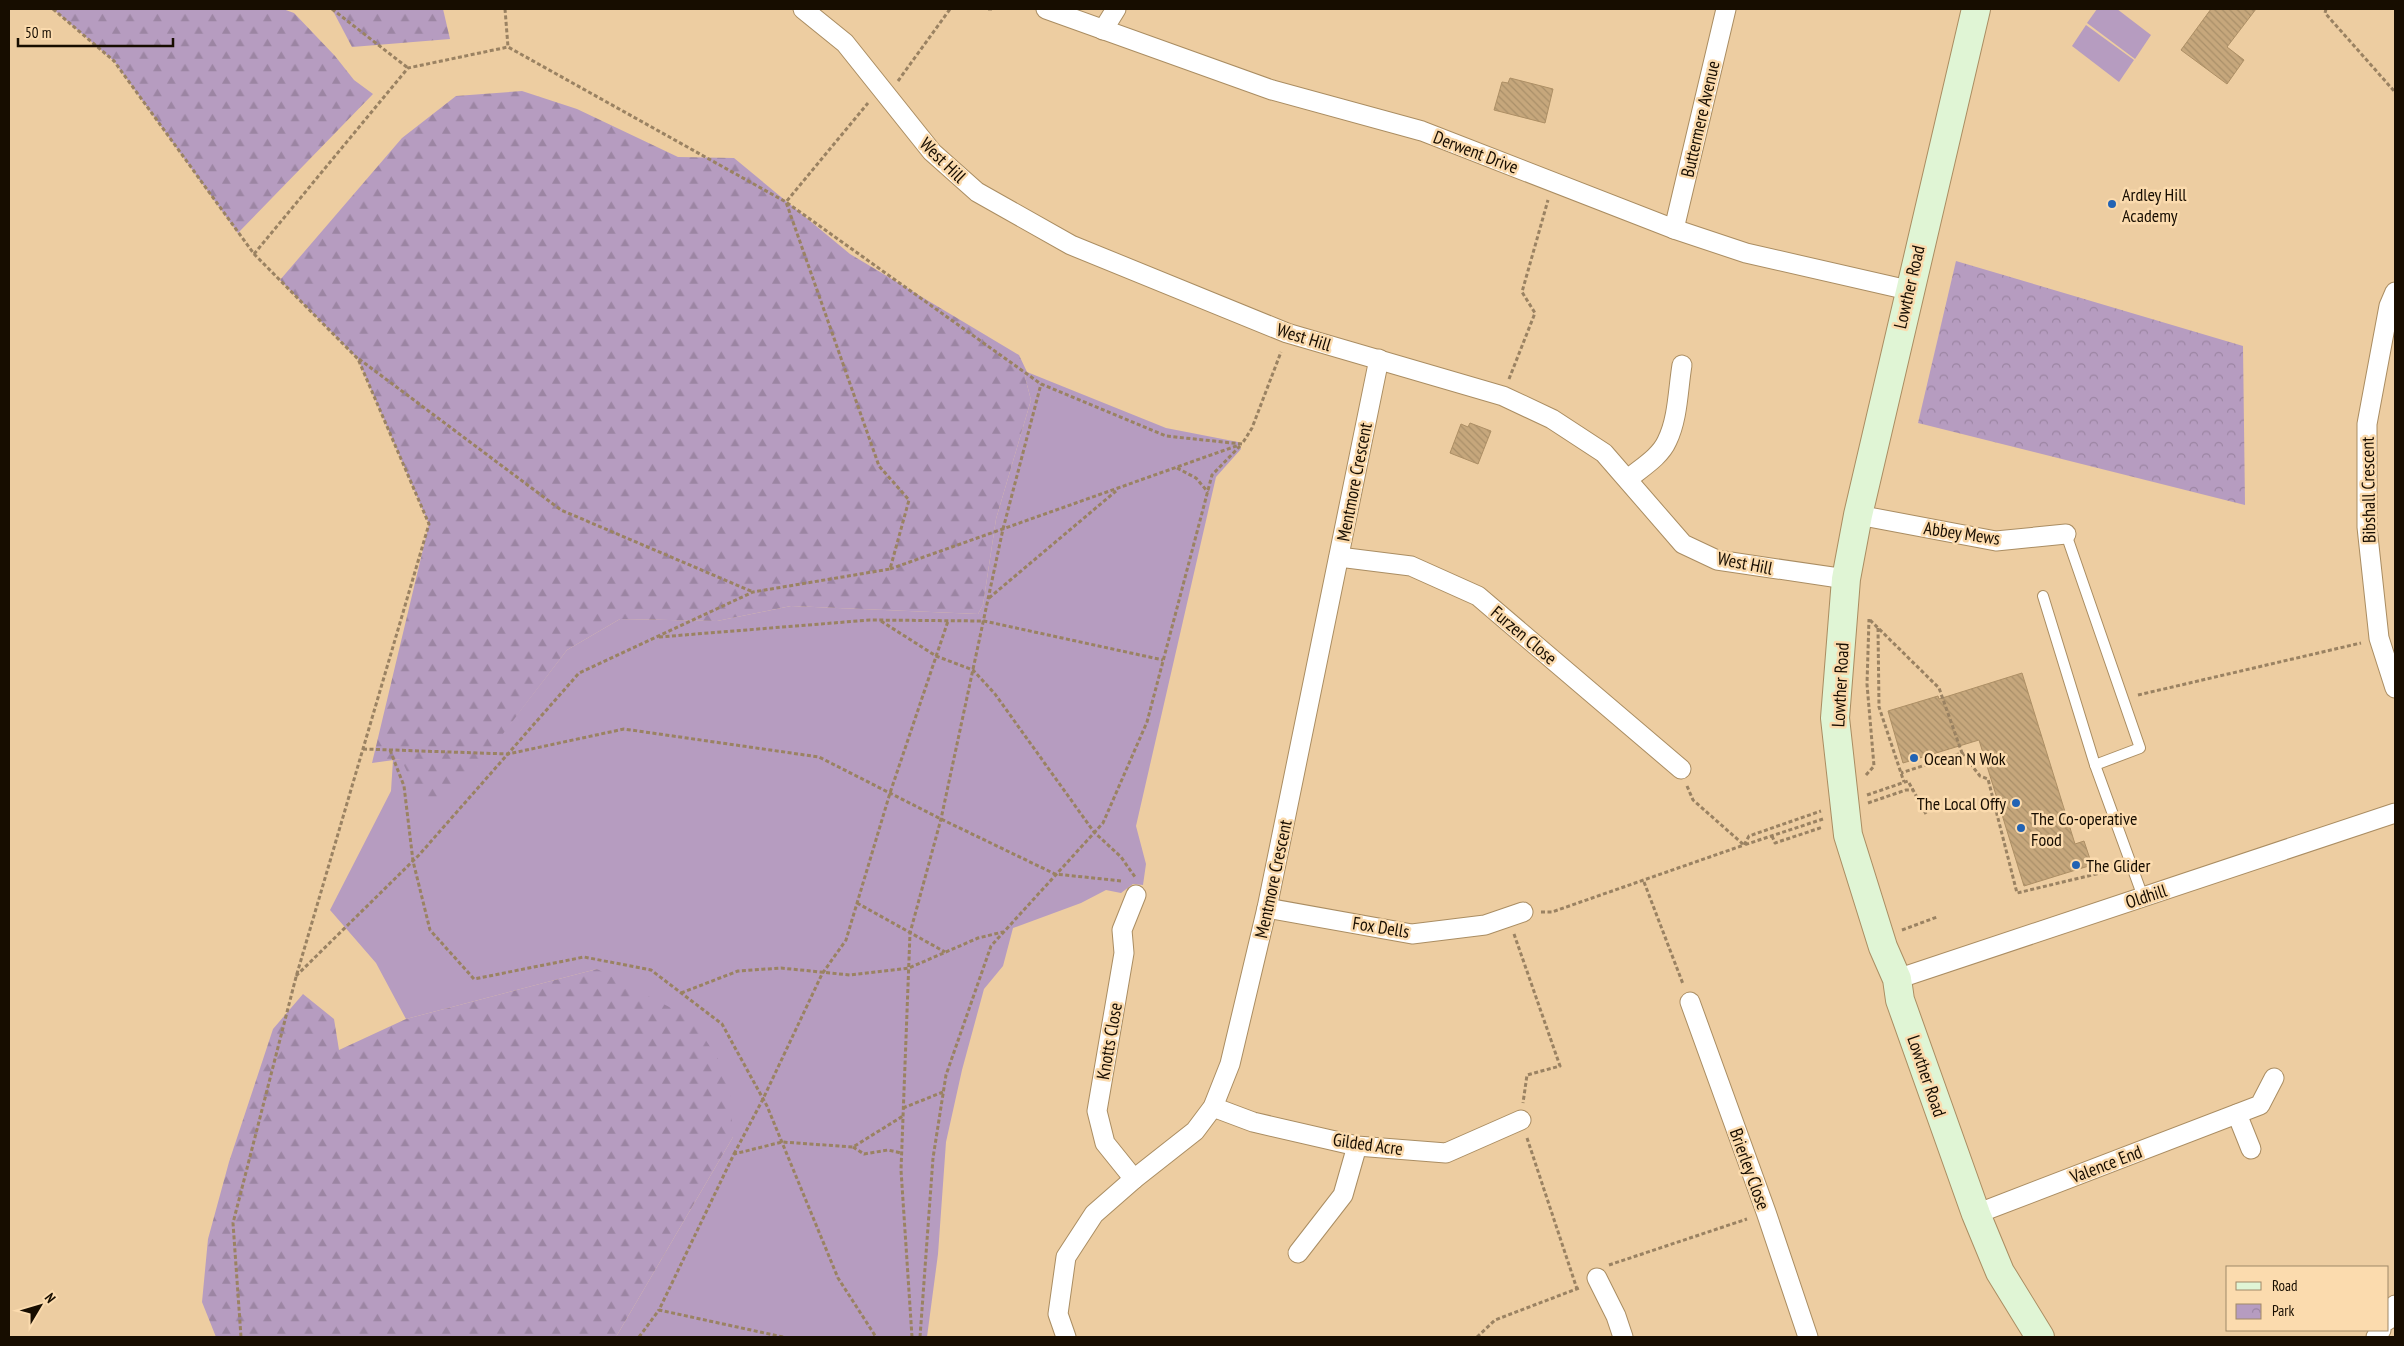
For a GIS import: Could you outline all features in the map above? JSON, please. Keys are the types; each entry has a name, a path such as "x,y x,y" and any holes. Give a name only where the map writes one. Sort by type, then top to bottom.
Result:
{"street":[{"name":"West Hill","path":"803,9 845,43 932,152 977,192 1071,245 1287,333 1503,396 1552,419 1604,453 1683,544 1717,560 1846,579"},
{"name":"Derwent Drive","path":"1046,9 1272,90 1422,131 1674,229 1746,253 1908,290"},
{"path":"1104,30 1116,9"},
{"name":"Buttermere Avenue","path":"1674,229 1726,9"},
{"name":"Lowther Road","path":"1976,9 1908,290 1858,515 1846,579 1835,718 1848,835 1883,947 1897,979 1900,1000 1976,1214 2000,1272 2040,1337"},
{"name":"Bibshall Crescent","path":"2395,292 2390,306 2367,424 2367,527 2379,638 2395,688"},
{"name":"Mentmore Crescent","path":"1066,1337 1058,1314 1066,1257 1094,1214 1134,1179 1195,1132 1213,1107 1230,1064 1267,908 1379,359"},
{"path":"1628,479 1652,459 1667,442 1675,413 1682,365"},
{"name":"Abbey Mews","path":"1858,515 1996,541 2066,534"},
{"name":"Furzen Close","path":"1339,556 1411,566 1478,596 1681,769"},
{"name":"Oldhill","path":"1897,979 2395,813"},
{"name":"Knotts Close","path":"1134,1179 1105,1143 1097,1111 1124,953 1122,930 1136,895"},
{"name":"Fox Dells","path":"1267,908 1412,934 1485,925 1524,912"},
{"name":"Brierley Close","path":"1690,1002 1766,1212 1808,1337"},
{"name":"Valence End","path":"1976,1214 2260,1105 2274,1078"},
{"name":"Gilded Acre","path":"1213,1107 1253,1122 1357,1146 1446,1152 1521,1120"},
{"path":"2237,1114 2250,1149"},
{"path":"1298,1253 1343,1195 1357,1146"},
{"path":"1597,1278 1616,1316 1623,1337"},
{"path":"2389,1318 2395,1304"}],"lane":[{"path":"2066,534 2140,748 2094,765"},
{"path":"2042,596 2094,765 2143,897"}],"path":[{"path":"53,9 114,61 254,254 358,359 561,510 753,592"},
{"path":"332,9 408,68"},
{"path":"505,9 508,47"},
{"path":"786,202 866,104 886,96 950,9"},
{"path":"988,9 993,9"},
{"path":"2326,9 2325,13 2395,92"},
{"path":"254,254 408,68 508,47 786,202 1041,384 1166,436 1242,444"},
{"path":"1503,396 1535,313 1522,292 1553,182"},
{"path":"786,202 879,466 909,500 890,569"},
{"path":"920,1337 932,1158 946,1075 991,946 1103,823 1147,722 1212,475 1242,444 1252,428 1280,354"},
{"path":"242,1337 233,1223 296,977 429,524 358,359"},
{"path":"912,1337 900,1170 910,931 941,819 1003,529 1041,384"},
{"path":"296,977 414,860 579,674 753,592 890,569 1242,444"},
{"path":"1176,467 1196,478 1208,492"},
{"path":"989,598 1119,488"},
{"path":"1861,780 1874,766 1867,684 1869,619 1939,688 1962,752 1980,776 1988,779 2017,893 2132,866"},
{"path":"363,749 508,754 624,729 819,757 1055,874 1138,882 1121,857 1094,832 995,694 974,670 936,656 880,620"},
{"path":"657,637 880,620 984,621 1164,660"},
{"path":"639,1337 659,1310 822,974 846,940 890,793 948,621"},
{"path":"1878,628 1879,707 1904,782"},
{"path":"2123,699 2366,642"},
{"path":"390,750 404,786 414,860 430,930 474,979 584,957 651,970 722,1024 763,1099 838,1278 876,1337"},
{"path":"1901,773 1962,752"},
{"path":"1681,769 1693,800 1744,845"},
{"path":"1872,794 1908,781 1926,814"},
{"path":"1866,804 1906,790 1913,790"},
{"path":"1744,845 1749,836 1829,808"},
{"path":"1577,1289 1521,1120 1527,1075 1560,1066 1514,932 1524,912 1552,912 1644,882 1744,845 1825,818"},
{"path":"1772,836 1775,843 1825,826"},
{"path":"1644,882 1690,1002"},
{"path":"857,903 945,952"},
{"path":"1903,938 1897,932 1937,917"},
{"path":"681,993 738,971 781,968 822,974 850,975 908,968 978,938 1004,932"},
{"path":"903,1108 944,1092"},
{"path":"853,1147 903,1116"},
{"path":"734,1154 782,1142 853,1147 864,1154 888,1150 901,1153"},
{"path":"1478,1337 1495,1320 1577,1289 1597,1278 1611,1262 1766,1212"},
{"path":"659,1310 783,1337"}],"green space":[{"path":"53,9 283,9 294,13 335,56 354,80 373,94 238,233 114,61"},
{"path":"332,9 443,9 450,39 352,47"},
{"path":"2097,9 2117,9 2151,35 2135,59 2087,23"},
{"path":"2086,25 2134,60 2119,82 2072,46"},
{"path":"522,91 577,109 678,157 734,158 850,254 1019,355 1027,372 1025,377 1031,400 996,519 983,605 978,614 791,606 717,621 620,619 567,650 470,777 423,805 401,759 372,763 429,524 358,359 280,280 402,138 456,96"},
{"path":"1956,261 2243,346 2245,505 1918,423"},
{"path":"1027,372 1166,428 1238,442 1241,449 1216,477 1136,826 1146,864 1143,885 1133,884 1121,893 1106,890 1081,903 1013,928 1003,966 984,989 962,1070 946,1142 938,1254 927,1337 616,1337 733,1137 597,969 406,1019 376,963 330,910 391,791 393,760 401,759 469,777 567,650 620,619 717,621 791,606 978,614 983,605 996,519 1031,400 1025,377"},
{"path":"597,969 692,1019 729,1076 733,1137 616,1337 216,1337 202,1302 208,1239 229,1162 273,1029 303,994 334,1019 339,1050 406,1019"}],"building":[{"path":"2211,9 2256,9 2227,47 2244,60 2227,84 2181,50"},
{"path":"1510,78 1553,89 1545,123 1494,110 1502,82 1508,83"},
{"path":"1470,423 1491,431 1478,464 1450,453 1461,424 1468,427"},
{"path":"2022,673 2075,844 2084,841 2092,865 2024,886 1979,740 1903,763 1888,711 1938,696 1939,699"}],"place":[{"name":"Ardley Hill Academy","path":"2112,204"},
{"name":"Ocean N Wok","path":"1914,758"},
{"name":"The Local Offy","path":"2016,803"},
{"name":"The Co-operative Food","path":"2021,828"},
{"name":"The Glider","path":"2076,865"}]}
